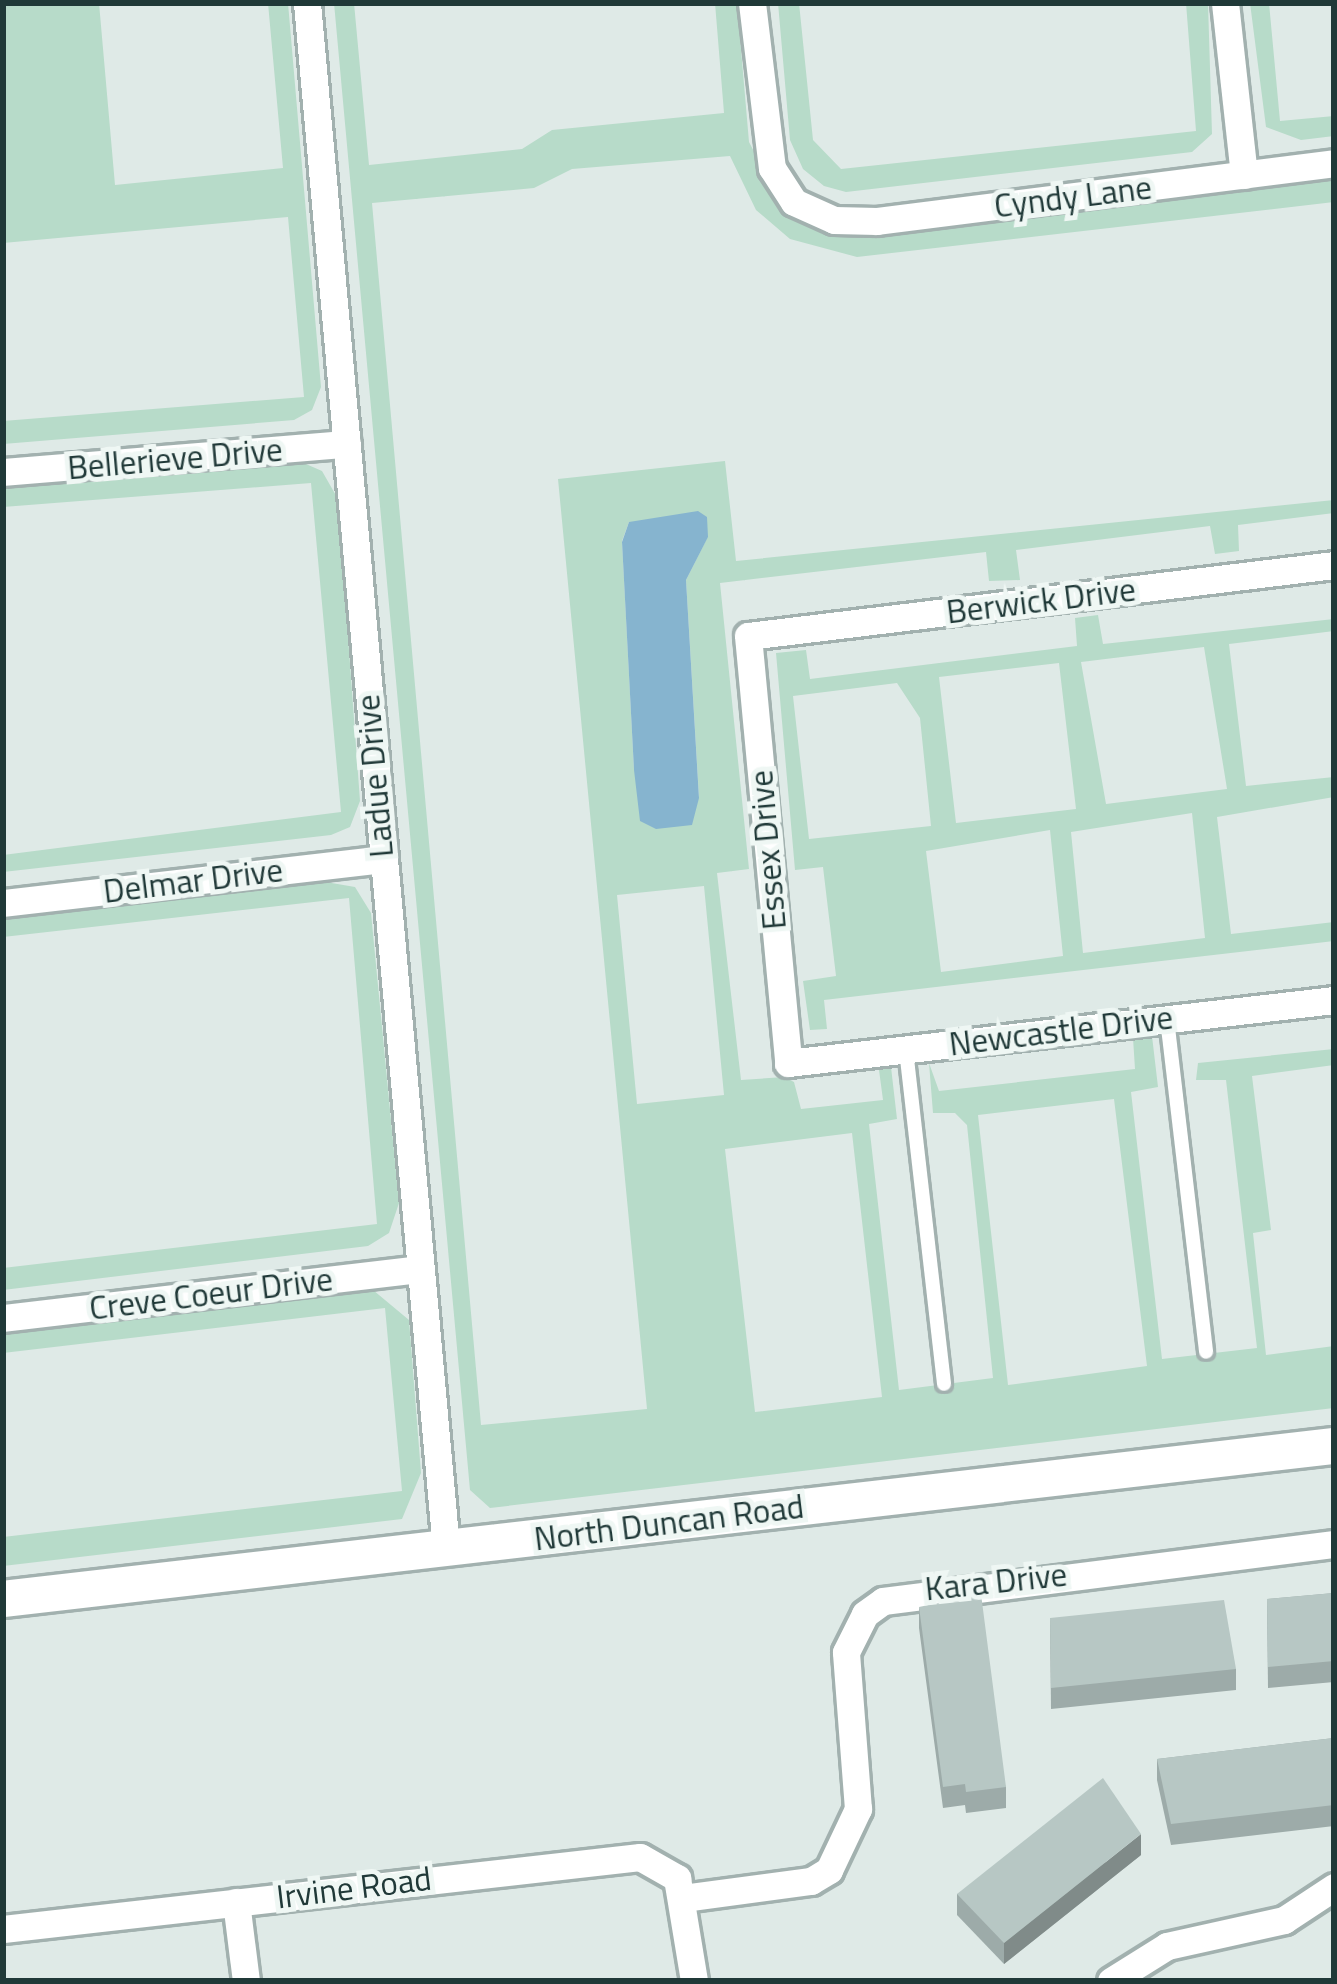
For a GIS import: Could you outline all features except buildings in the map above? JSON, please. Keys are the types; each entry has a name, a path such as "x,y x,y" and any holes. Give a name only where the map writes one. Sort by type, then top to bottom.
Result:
{"main road":[{"name":"North Duncan Road","path":"3,1599 1334,1446"}],"street":[{"name":"Ladue Drive","path":"307,3 446,1548"},
{"name":"Cyndy Lane","path":"752,3 772,168 813,214 877,221 1334,164"},
{"path":"1225,3 1244,175"},
{"name":"Bellerieve Drive","path":"3,472 347,444"},
{"name":"Berwick Drive","path":"748,636 1334,565"},
{"name":"Essex Drive","path":"748,636 788,1063"},
{"name":"Delmar Drive","path":"3,903 382,859"},
{"name":"Newcastle Drive","path":"788,1063 1334,1000"},
{"name":"Creve Coeur Drive","path":"3,1318 420,1269"},
{"name":"Kara Drive","path":"683,1898 812,1881 829,1870 858,1809 846,1652 865,1614 883,1600 1334,1544"},
{"name":"Irvine Road","path":"3,1929 640,1857 676,1875 683,1898"},
{"path":"1111,1981 1167,1946 1284,1920 1334,1887"},
{"path":"683,1898 694,1981"},
{"path":"236,1902 246,1981"}],"lane":[{"path":"1167,1019 1206,1352"},
{"path":"906,1050 944,1384"}],"green space":[{"path":"3,3 99,3 115,185 283,168 268,3 288,3 321,387 312,410 294,420 3,444 3,421 304,397 288,217 3,243"},
{"path":"334,3 354,3 369,165 522,149 552,130 724,113 715,3 737,3 749,142 784,209 817,231 855,235 1334,179 1334,202 857,257 790,239 756,210 730,156 572,169 534,188 372,203 481,1425 647,1409 558,479 725,461 736,561 1334,500 1334,513 1238,525 1239,551 1215,554 1210,526 1016,550 1020,580 989,581 986,552 720,583 749,869 717,873 741,1080 784,1077 794,1082 801,1109 883,1100 879,1070 891,1067 897,1119 869,1124 899,1390 993,1378 967,1125 955,1113 933,1113 929,1063 939,1091 1135,1069 1133,1038 1152,1036 1158,1087 1131,1092 1162,1359 1257,1348 1226,1080 1196,1080 1198,1063 1334,1049 1334,1065 1252,1076 1271,1230 1253,1233 1266,1355 1334,1346 1334,1408 490,1508 470,1490","holes":["629,522 708,536 686,580 699,797 634,770 622,541","704,886 724,1095 637,1104 617,895","1114,1099 1147,1366 1008,1385 978,1115","852,1133 882,1397 755,1412 725,1149"]},
{"path":"778,3 799,3 813,140 841,169 1196,131 1186,3 1208,3 1212,134 1192,152 846,192 824,186 803,169 790,140"},
{"path":"1250,3 1269,3 1280,121 1334,116 1334,136 1301,140 1266,127"},
{"path":"299,461 322,471 338,499 360,801 350,827 331,835 3,872 3,855 341,812 311,483 3,507 3,487"},
{"path":"1098,615 1103,644 1334,619 1334,631 1229,644 1246,786 1334,777 1334,797 1217,817 1231,934 1334,922 1334,941 824,1000 827,1029 810,1030 803,981 836,976 823,867 795,870 776,653 806,650 810,679 1077,646 1075,618","holes":["1204,647 1227,789 1106,804 1081,662","1059,663 1076,809 956,823 939,677","897,683 920,718 931,826 809,839 793,696","1192,813 1205,938 1083,953 1071,832","1050,830 1063,956 941,972 926,851"]},
{"path":"314,880 355,887 371,913 399,1203 389,1233 368,1246 3,1290 3,1268 377,1224 349,898 3,937 3,916"},
{"path":"373,1290 409,1320 421,1473 402,1519 3,1566 3,1537 402,1491 385,1308 3,1353 3,1330"}],"water":[{"path":"698,511 707,517 708,537 686,580 699,798 692,825 656,829 640,821 622,542 629,522"}]}
